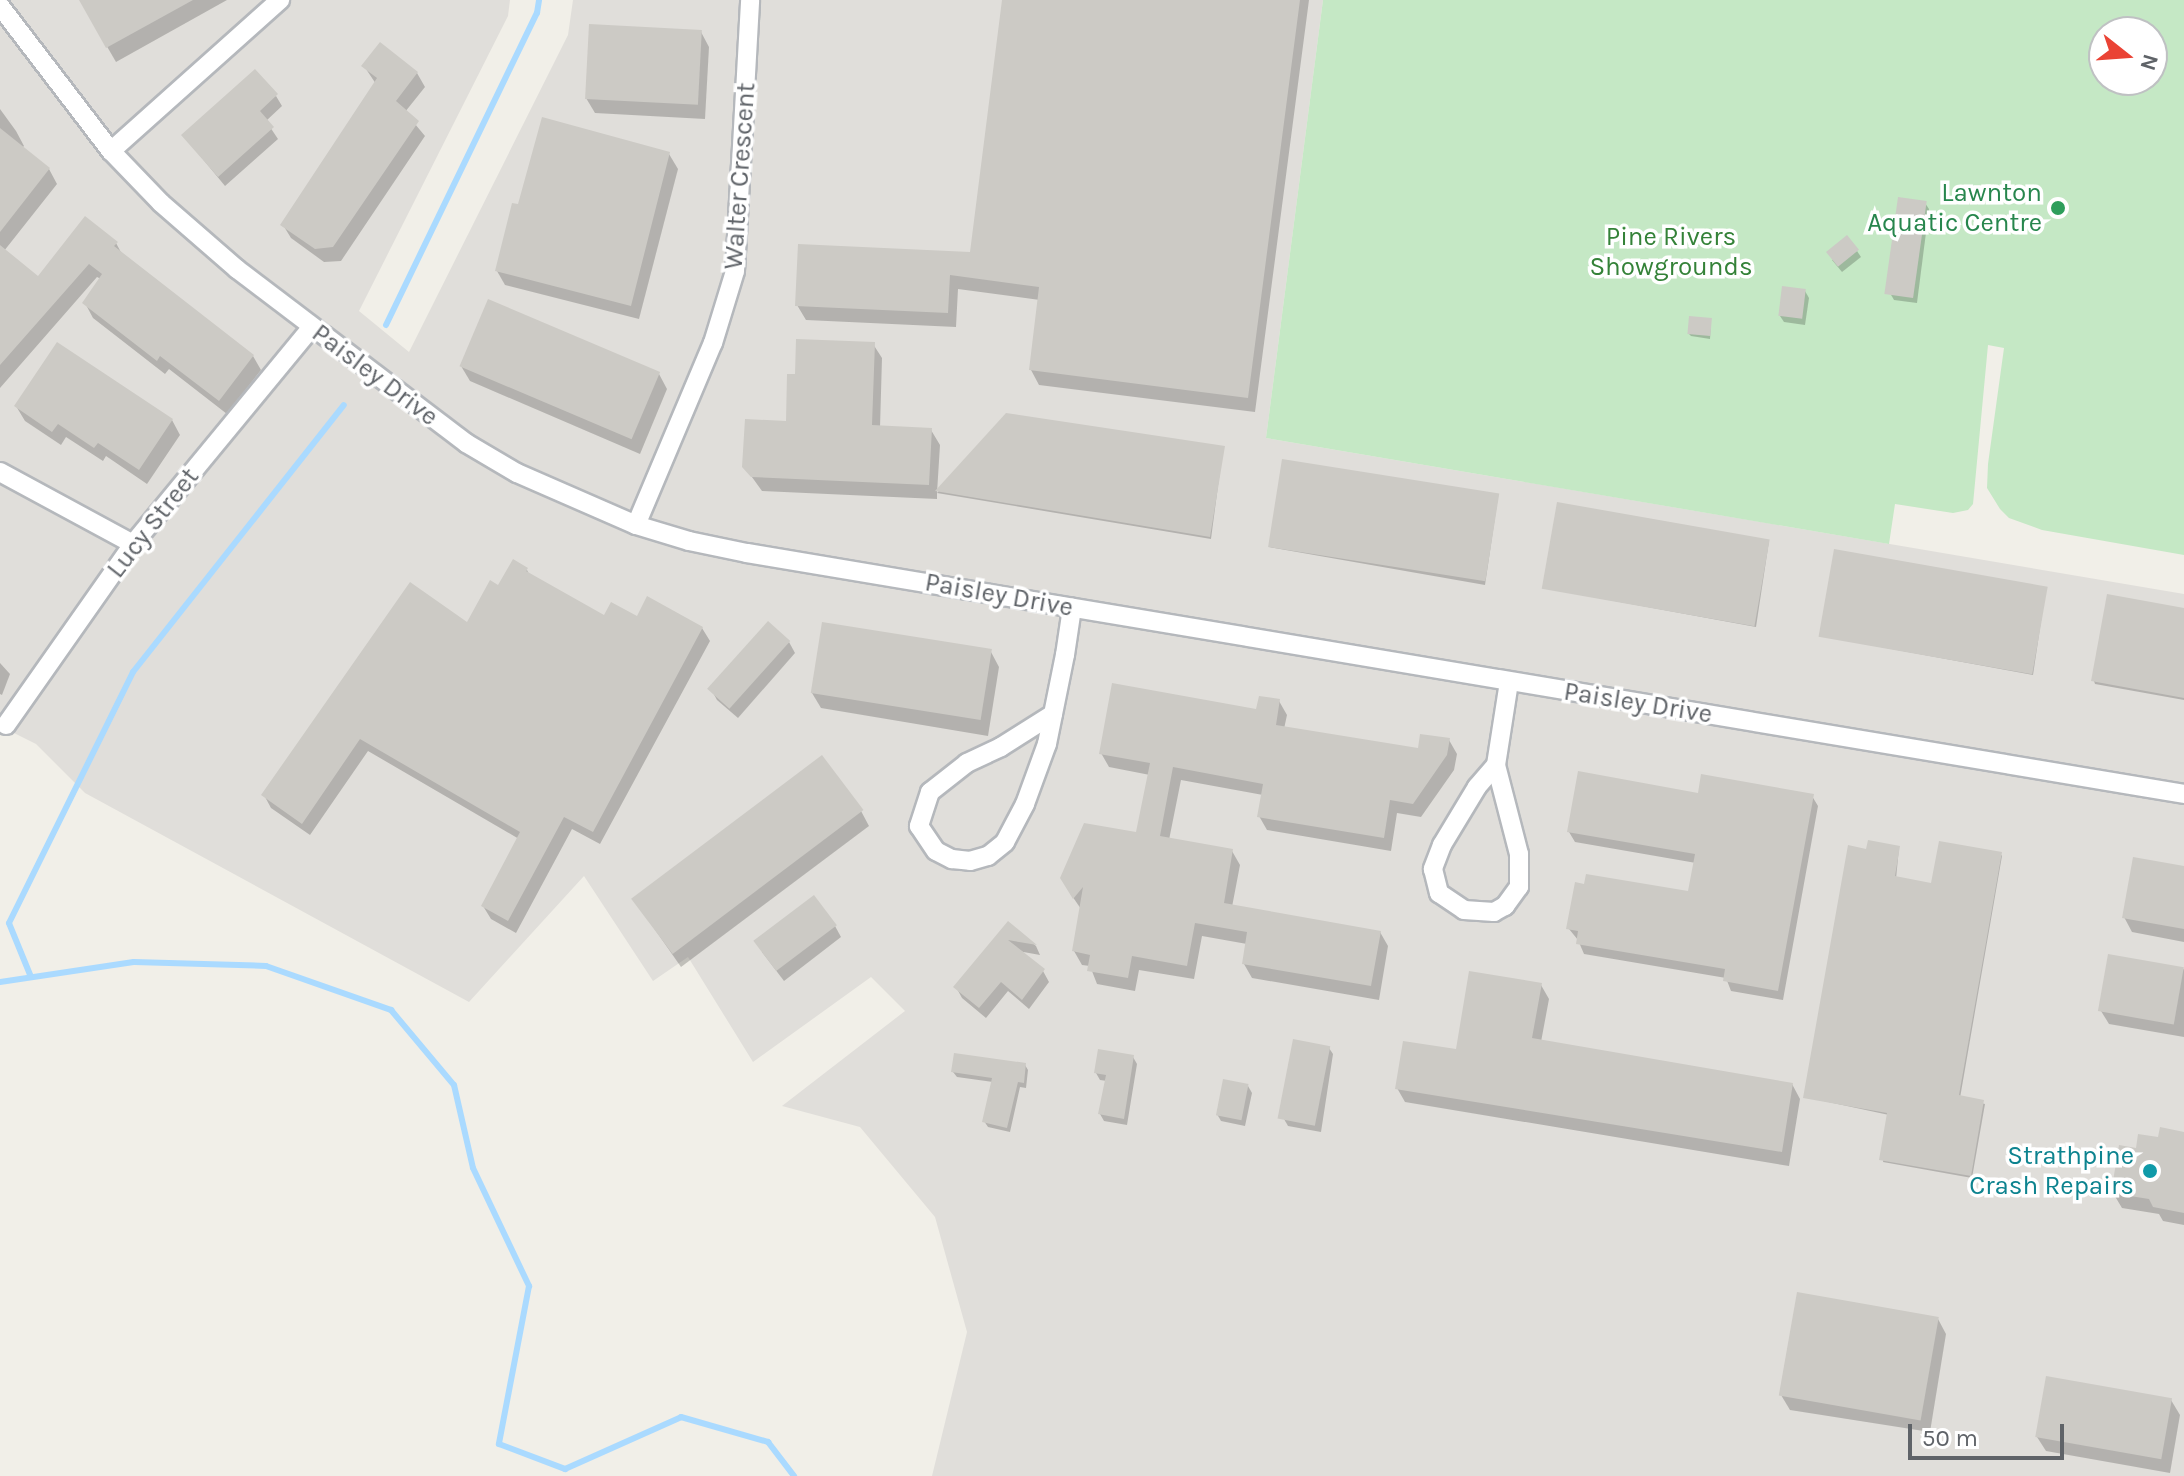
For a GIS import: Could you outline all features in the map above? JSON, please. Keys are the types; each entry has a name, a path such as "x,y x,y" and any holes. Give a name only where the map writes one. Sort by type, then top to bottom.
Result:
{"street":[{"path":"111,151 280,0"},
{"name":"Walter Crescent","path":"636,525 713,343 735,271 750,0"},
{"name":"Paisley Drive","path":"0,6 111,151 176,216 311,328 466,443 517,473 636,525 689,541 747,553 2184,794"},
{"name":"Lucy Street","path":"6,725 133,544 311,328"},
{"path":"0,472 133,544"},
{"path":"1053,714 1001,747 967,763 930,792 919,826 936,851 952,859 970,861 988,856 1005,842 1025,804 1047,744 1053,714 1072,608"},
{"path":"1496,765 1477,787 1442,845 1433,869 1439,893 1464,910 1494,912 1505,906 1519,887 1519,854 1496,765 1509,682"}],"shaded area":[{"path":"0,0 510,0 508,16 359,311 409,352 568,35 573,0 1323,0 1266,438 2184,594 2184,1476 932,1476 967,1332 935,1217 860,1127 782,1106 905,1011 871,977 753,1062 688,957 653,981 584,876 469,1002 85,793 36,744 0,726"}],"green space":[{"name":"Pine Rivers Showgrounds","path":"1323,0 2184,0 2184,555 2042,530 2009,518 2000,509 1987,488 2004,348 1988,345 1973,504 1968,510 1953,513 1895,504 1889,544 1266,438"}],"building":[{"path":"79,0 193,0 106,48"},
{"path":"1002,0 1300,0 1248,398 1029,370 1039,287 950,275 948,313 795,306 798,244 970,252"},
{"path":"589,24 702,30 698,105 585,99"},
{"path":"380,42 418,72 396,101 419,121 333,247 315,249 280,225 377,78 361,66"},
{"path":"255,69 278,94 260,111 274,127 218,177 181,135"},
{"path":"542,117 670,152 631,306 495,271 512,203 518,204"},
{"path":"0,128 50,168 0,232"},
{"path":"1898,197 1927,201 1913,298 1884,294"},
{"path":"85,216 118,242 114,246 254,355 219,401 160,356 157,361 82,303 102,274 89,264 0,365 0,245 38,276"},
{"path":"1847,235 1859,250 1838,267 1826,252"},
{"path":"1782,286 1806,289 1802,319 1778,316"},
{"path":"488,299 660,372 632,439 459,366"},
{"path":"1689,316 1712,318 1710,336 1687,334"},
{"path":"796,339 875,342 872,425 932,428 929,485 751,477 742,467 745,419 786,421 787,374 795,374"},
{"path":"57,342 173,419 139,470 98,443 94,448 58,424 52,432 14,406"},
{"path":"1006,413 1225,446 1210,537 935,491"},
{"path":"1282,459 1499,493 1485,581 1268,547"},
{"path":"1557,502 1770,540 1754,626 1542,589"},
{"path":"1834,549 2048,587 2032,674 1819,637"},
{"path":"513,559 528,568 526,571 604,615 611,602 637,616 647,596 703,627 593,832 564,817 508,921 481,906 520,832 360,739 302,824 261,795 410,582 467,622 490,580 498,585"},
{"path":"2107,594 2184,608 2184,698 2091,681"},
{"path":"768,621 790,641 729,709 707,689"},
{"path":"822,622 992,649 981,720 811,693"},
{"path":"1112,683 1256,709 1259,696 1280,699 1276,725 1418,748 1420,734 1450,738 1447,755 1413,804 1390,800 1384,838 1257,817 1263,784 1173,767 1160,836 1233,849 1224,903 1381,931 1371,986 1242,964 1247,932 1195,923 1187,966 1132,956 1128,978 1087,971 1090,955 1072,951 1083,887 1073,899 1060,878 1084,823 1136,832 1150,763 1099,754"},
{"path":"822,755 864,810 673,954 631,899"},
{"path":"1578,771 1698,793 1701,774 1814,794 1778,991 1723,981 1725,969 1576,944 1578,931 1566,929 1575,882 1584,884 1586,874 1688,891 1695,854 1567,832"},
{"path":"1868,840 1900,846 1895,876 1931,883 1939,841 2002,852 1959,1095 1984,1100 1971,1176 1879,1160 1887,1113 1803,1098 1848,845 1866,849"},
{"path":"2133,857 2184,866 2184,929 2122,918"},
{"path":"814,895 837,925 776,971 753,941"},
{"path":"1008,921 1037,945 1008,940 1045,969 1022,1000 1001,982 979,1008 953,987"},
{"path":"2108,954 2184,967 2174,1024 2098,1011"},
{"path":"1469,971 1542,983 1532,1038 1793,1083 1782,1152 1395,1089 1403,1041 1456,1049"},
{"path":"1293,1039 1330,1046 1315,1126 1278,1119"},
{"path":"1098,1049 1134,1055 1124,1119 1098,1114 1106,1075 1094,1073"},
{"path":"954,1053 1026,1063 1024,1083 1018,1082 1007,1128 982,1122 992,1078 951,1072"},
{"path":"1223,1079 1249,1084 1241,1120 1216,1115"},
{"name":"Strathpine Crash Repairs","path":"2160,1127 2184,1132 2184,1213 2153,1207 2149,1199 2111,1193 2119,1145 2136,1148 2138,1134 2158,1137"},
{"path":"1797,1292 1939,1317 1921,1420 1779,1395"},
{"path":"2046,1376 2172,1398 2161,1459 2035,1437"}],"waterway":[{"path":"386,325 537,13 539,0"},
{"path":"31,977 9,923 133,672 344,405"},
{"path":"0,982 134,962 266,966 391,1010 454,1085 473,1168 529,1286 499,1444 565,1469 681,1417 768,1442 794,1476"}],"place":[{"name":"Lawnton Aquatic Centre","path":"2058,208"},
{"name":"Strathpine Crash Repairs","path":"2150,1171"}]}
